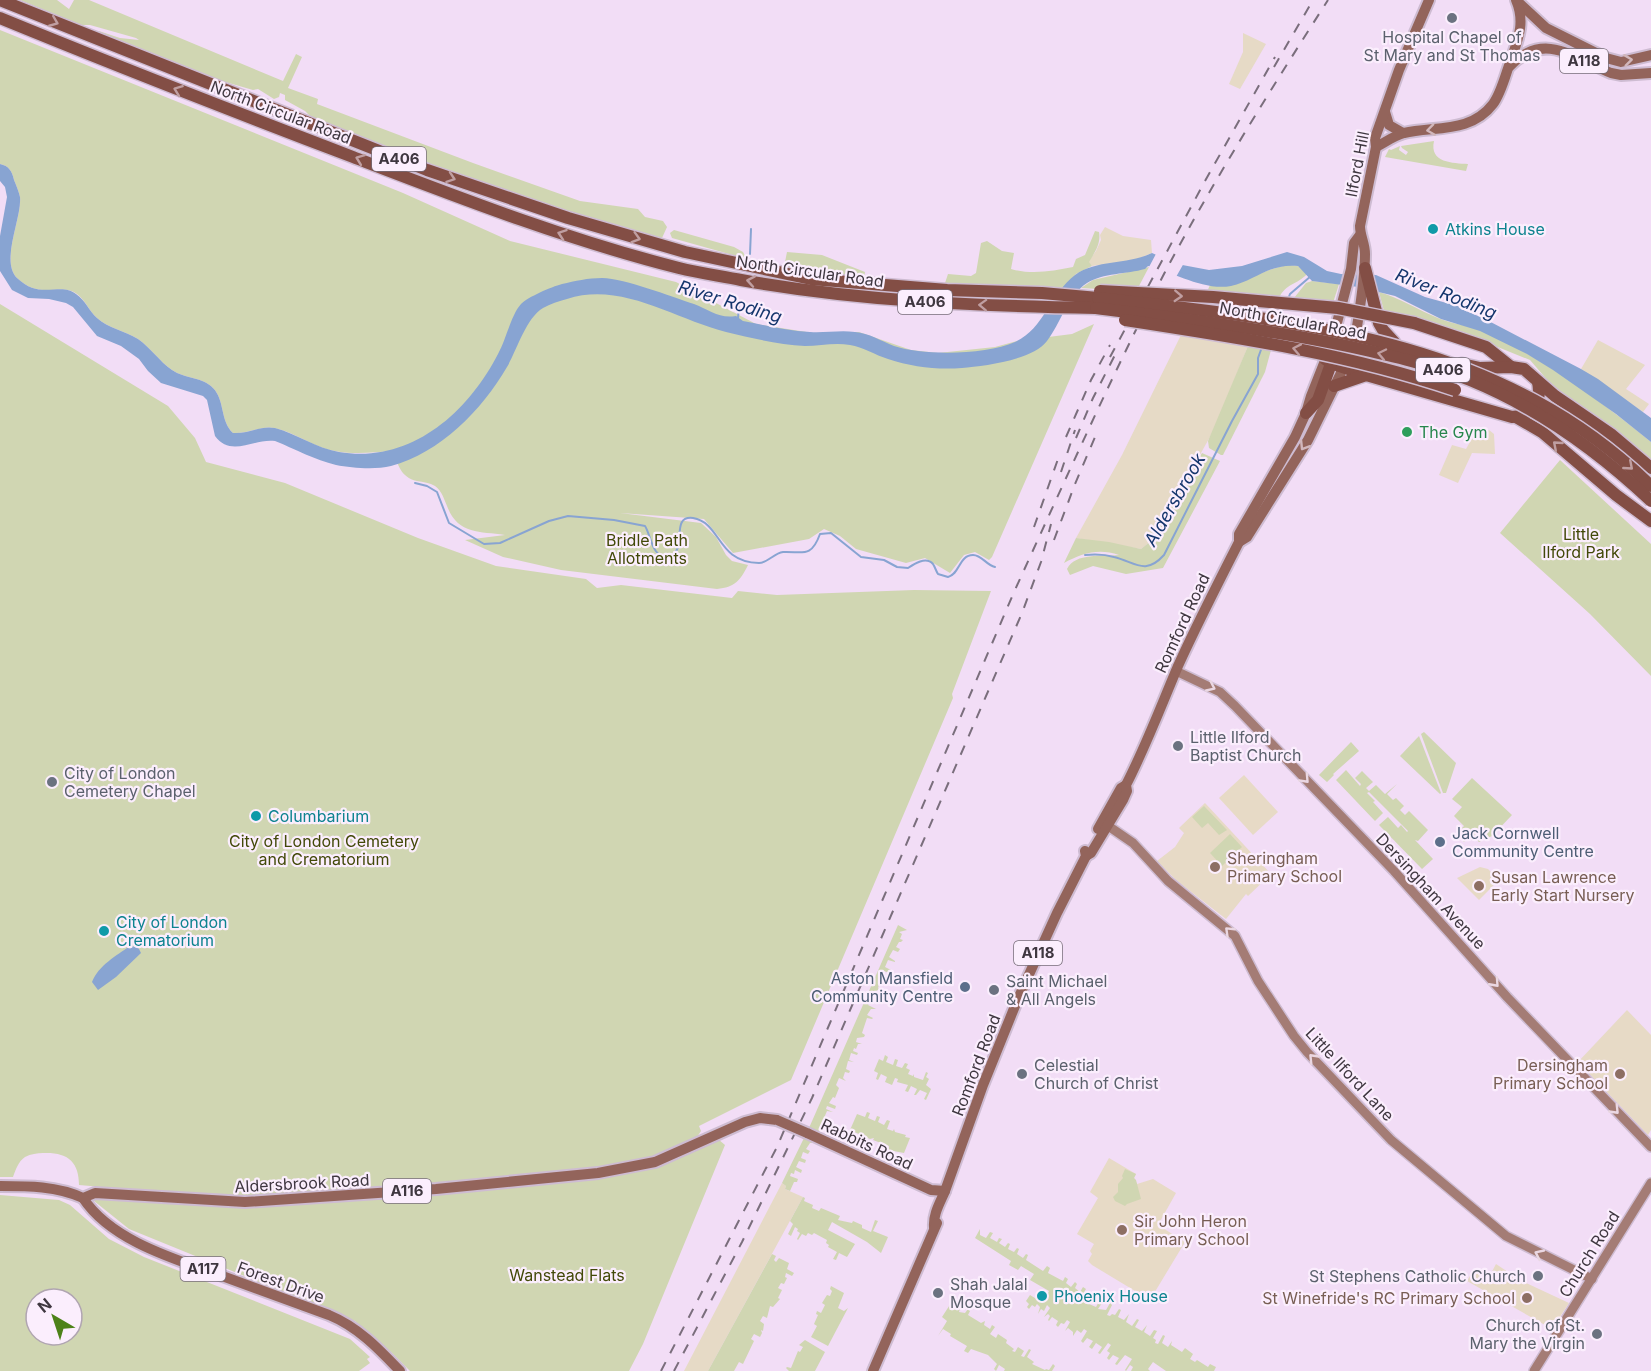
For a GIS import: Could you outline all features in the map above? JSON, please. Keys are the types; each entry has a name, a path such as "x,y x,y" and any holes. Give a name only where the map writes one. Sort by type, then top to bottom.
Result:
{"highway":[{"name":"North Circular Road","path":"0,0 427,170 568,218 810,285 1041,293 1206,311 1333,331 1401,346 1502,383 1537,402 1584,431 1651,486"},
{"name":"North Circular Road","path":"0,18 124,69 360,160 568,236 681,269 946,303 1096,308 1262,330 1395,356 1440,369 1505,397 1557,426 1611,464 1651,501"},
{"path":"1365,268 1383,330 1394,342"},
{"name":"A406","path":"1041,293 1121,291 1338,308 1414,323 1475,343 1494,351 1511,367"},
{"name":"A406","path":"1041,307 1070,314 1143,322 1300,350 1413,376 1455,390 1485,408"},
{"name":"A118","path":"1306,413 1318,400 1343,333 1356,333"},
{"name":"A406","path":"1356,333 1394,342 1468,366 1524,369 1538,382 1612,435 1651,468"},
{"name":"A406","path":"1333,363 1366,375 1516,417 1542,432 1616,495 1651,521"},
{"path":"1334,386 1366,375"},
{"path":"1516,417 1527,414 1534,408 1539,400 1538,382"}],"main road":[{"name":"Ilford Hill","path":"1333,363 1354,243 1360,235 1376,147 1375,138 1429,0"},
{"name":"A118","path":"1517,1 1554,33 1606,58 1621,62 1651,55"},
{"name":"A118","path":"1376,147 1403,133 1471,123 1495,102 1519,37 1522,20 1517,1"},
{"name":"A118","path":"1507,69 1518,58 1535,48 1551,48 1611,73 1621,75 1651,73"},
{"path":"1384,112 1389,125 1403,133"},
{"name":"Ilford Hill","path":"1356,333 1365,268 1365,248 1360,235"},
{"name":"Romford Road","path":"1239,542 1247,537 1308,440 1334,386 1333,363"},
{"name":"Romford Road","path":"873,1371 922,1263 934,1227 939,1221 945,1191 983,1085 1023,987 1086,856 1085,851 1105,824 1121,788 1126,785 1144,749 1200,618 1239,542 1240,532 1279,467 1306,413"},
{"name":"Dersingham Avenue","path":"1176,671 1220,692 1235,706 1394,871 1507,997 1651,1148"},
{"name":"Little Ilford Lane","path":"1105,824 1133,843 1168,881 1235,936 1258,981 1294,1036 1390,1140 1506,1236 1592,1279"},
{"name":"Aldersbrook Road","path":"0,1186 45,1188 73,1193 83,1198 95,1193 226,1202 285,1201 436,1189 598,1173 655,1162 752,1120 766,1118 777,1120"},
{"name":"Rabbits Road","path":"777,1120 931,1190 945,1191"},
{"name":"Church Road","path":"1534,1371 1651,1183"},
{"name":"Forest Drive","path":"83,1198 88,1206 108,1224 158,1253 329,1315 351,1326 400,1371"}],"shaded area":[{"path":"1243,33 1266,44 1240,89 1229,84 1243,52"},
{"path":"1105,227 1123,236 1151,240 1152,253 1135,260 1092,266 1088,262 1096,251 1101,240 1100,235"},
{"path":"1181,335 1248,346 1215,428 1152,540 1141,549 1076,538 1122,455"},
{"path":"1598,340 1645,365 1626,389 1649,404 1643,412 1581,369"},
{"path":"1489,430 1494,434 1495,454 1472,453 1458,483 1439,475 1452,445 1466,449 1471,440 1481,432"},
{"path":"1244,775 1278,812 1253,835 1219,798"},
{"name":"Sheringham Primary School","path":"1205,803 1271,874 1248,896 1246,894 1226,919 1176,880 1157,861 1175,847 1184,833 1179,828"},
{"name":"Susan Lawrence Early Start Nursery","path":"1480,867 1488,869 1499,880 1479,900 1457,878"},
{"name":"Dersingham Primary School","path":"1627,1010 1651,1035 1651,1130 1648,1135 1578,1062"},
{"name":"Sir John Heron Primary School","path":"1109,1158 1136,1174 1134,1178 1137,1184 1153,1179 1176,1193 1158,1225 1185,1242 1150,1300 1092,1265 1088,1261 1094,1244 1077,1234 1098,1198 1090,1192"},
{"path":"782,1183 786,1186 785,1189 803,1197 708,1371 684,1371"},
{"name":"St Winefride's RC Primary School","path":"1496,1264 1520,1280 1569,1303 1552,1329 1467,1281 1473,1270 1488,1279"}],"green space":[{"path":"20,0 57,0 69,9 74,0 89,0 283,81 296,54 302,57 288,88 318,99 317,104 580,201 638,209 645,217 663,221 667,227 662,238 573,214 485,184 313,119 305,111 285,100 285,95 280,93 279,97 274,99 258,89 253,90 222,81 100,34 99,31 120,38 139,40 136,38 90,25 80,25"},
{"name":"Bridle Path Allotments","path":"0,30 403,193 510,241 676,282 756,324 813,333 859,332 911,350 938,353 995,347 1017,341 1072,334 1094,324 989,560 975,552 964,555 950,573 925,558 906,563 856,549 840,536 824,529 809,539 733,553 704,519 620,513 701,523 716,537 732,561 748,565 736,582 728,587 717,589 561,570 503,557 465,540 505,535 478,532 463,527 452,515 437,488 407,477 392,451 355,453 336,451 270,427 233,433 226,423 217,393 209,384 172,370 138,339 97,318 77,294 64,290 34,289 17,278 12,270 11,250 20,197 11,172 6,166 0,164"},
{"path":"1434,141 1433,148 1439,158 1449,162 1468,164 1466,171 1385,157 1389,149 1400,146 1399,150 1406,155 1408,152 1401,146"},
{"path":"674,230 734,247 743,252 747,259 672,238 670,233"},
{"path":"1095,231 1099,232 1099,240 1089,262 1092,266 1076,274 1064,288 945,283 948,274 971,276 976,273 981,243 987,241 1002,251 1014,253 1011,269 1035,272 1073,267 1076,259 1085,255"},
{"path":"787,252 822,255 865,272 864,278 784,267"},
{"path":"1290,265 1298,266 1307,274 1285,289 1279,298 1206,294 1210,285 1231,284"},
{"path":"1149,267 1139,286 1133,291 1081,288 1093,280"},
{"path":"1312,281 1339,284 1333,303 1294,298 1306,283"},
{"path":"1379,292 1443,320 1482,331 1549,366 1591,395 1651,442 1651,465 1555,389 1530,360 1478,339 1384,311"},
{"name":"City of London Cemetery and Crematorium","path":"0,304 168,406 195,438 206,462 285,483 418,538 496,566 586,579 597,588 621,585 732,598 738,591 777,595 914,590 991,591 952,694 953,698 791,1080 699,1126 701,1131 695,1140 651,1160 564,1173 294,1195 194,1195 79,1185 77,1170 70,1160 59,1154 43,1153 25,1157 19,1163 13,1177 0,1177"},
{"path":"1248,346 1271,350 1265,372 1221,455 1209,448 1208,441"},
{"path":"1202,453 1220,461 1163,568 1126,574 1093,566 1070,575 1067,569 1077,560 1090,556 1119,555 1104,552 1091,553 1064,563 1076,538 1141,549 1152,540"},
{"name":"Little Ilford Park","path":"1560,460 1651,544 1651,676 1590,614 1500,533"},
{"path":"1424,732 1456,763 1446,793 1443,793 1421,734"},
{"path":"1419,736 1441,793 1440,794 1400,756"},
{"path":"1351,742 1359,751 1327,782 1319,775"},
{"path":"1346,770 1360,786 1361,784 1355,778 1362,771 1373,782 1366,788 1369,791 1376,785 1385,794 1397,784 1387,794 1393,800 1396,798 1404,806 1400,810 1405,815 1409,811 1428,830 1418,841 1415,840 1433,859 1422,869 1379,825 1388,817 1398,828 1401,825 1408,831 1369,792 1367,793 1383,813 1375,821 1336,780"},
{"path":"1472,778 1512,815 1492,836 1479,842 1472,835 1464,842 1456,834 1464,826 1454,816 1462,807 1452,799"},
{"path":"1204,806 1227,830 1219,835 1208,823 1202,828 1192,817"},
{"path":"1230,834 1242,847 1222,866 1210,853"},
{"path":"898,925 907,930 899,932 902,934 900,939 903,940 896,947 900,949 898,952 893,950 889,957 895,962 888,960 885,967 891,970 889,973 884,971 881,978 887,981 886,983 880,981 878,988 882,991 877,990 874,996 879,1001 873,999 868,1005 876,1009 871,1009 867,1015 873,1018 867,1018 862,1033 864,1037 857,1038 856,1042 862,1044 854,1048 853,1051 858,1053 857,1055 851,1053 849,1060 854,1062 848,1061 846,1069 850,1071 845,1072 843,1078 846,1081 839,1078 836,1085 839,1088 835,1098 833,1097 829,1103 836,1106 835,1109 827,1106 826,1109 833,1112 827,1111 824,1118 829,1122 823,1119 822,1126 827,1128 826,1130 820,1129 819,1132 809,1128"},
{"path":"885,1055 888,1057 886,1062 893,1065 895,1059 898,1060 896,1066 902,1068 905,1063 908,1064 906,1068 910,1070 908,1074 913,1076 914,1074 914,1077 923,1080 926,1072 928,1073 926,1077 929,1079 926,1085 931,1089 926,1100 924,1099 927,1093 920,1090 914,1095 917,1089 911,1086 908,1092 905,1091 908,1085 897,1082 898,1079 895,1078 892,1085 885,1082 887,1077 881,1074 878,1080 876,1079 878,1073 874,1071 879,1059 883,1061"},
{"path":"867,1112 870,1113 868,1118 875,1121 877,1116 880,1117 878,1122 884,1125 887,1120 890,1121 887,1129 893,1131 894,1129 895,1132 910,1138 904,1153 888,1150 889,1146 873,1140 874,1138 870,1139 850,1130 857,1114 865,1117"},
{"path":"804,1138 814,1143 810,1143 806,1149 810,1151 808,1154 803,1152 801,1158 806,1160 805,1163 799,1161 796,1167 802,1170 801,1173 795,1170 794,1174 791,1173 790,1176 798,1179 790,1191 785,1189 786,1186 782,1183"},
{"name":"Wanstead Flats","path":"718,1139 725,1145 643,1344 629,1371 410,1371 355,1321 129,1229 94,1201 96,1195 236,1205 596,1177"},
{"path":"1125,1169 1136,1174 1134,1178 1141,1199 1125,1206 1115,1201 1113,1197 1118,1192 1118,1184 1123,1178"},
{"path":"0,1195 59,1200 70,1205 109,1239 144,1257 350,1339 370,1357 367,1359 370,1363 359,1371 0,1371"},
{"path":"803,1197 804,1201 813,1205 812,1208 819,1211 821,1208 840,1216 838,1220 852,1223 853,1221 871,1232 875,1220 878,1221 873,1231 888,1237 881,1253 867,1242 832,1222 828,1230 855,1244 847,1257 839,1253 836,1260 833,1259 837,1252 828,1247 827,1240 814,1233 812,1235 808,1233 806,1236 802,1234 798,1240 800,1233 795,1227 791,1236 788,1234 793,1224 790,1221"},
{"path":"980,1229 980,1235 986,1238 990,1232 993,1233 990,1238 997,1242 999,1238 1002,1239 999,1243 1005,1247 1008,1243 1010,1244 1008,1249 1014,1252 1017,1248 1019,1249 1017,1254 1023,1258 1026,1254 1028,1255 1026,1260 1043,1271 1047,1266 1050,1268 1048,1273 1063,1281 1065,1277 1068,1279 1066,1283 1071,1287 1075,1282 1077,1284 1075,1288 1080,1292 1083,1287 1086,1289 1080,1299 1088,1299 1092,1293 1095,1294 1089,1304 1096,1307 1101,1298 1104,1300 1098,1309 1106,1310 1110,1303 1112,1305 1107,1315 1115,1315 1119,1309 1121,1310 1118,1317 1124,1320 1129,1314 1126,1322 1132,1326 1137,1319 1139,1320 1135,1327 1142,1331 1147,1325 1144,1332 1150,1336 1154,1330 1157,1331 1153,1338 1156,1340 1155,1343 1158,1344 1163,1335 1165,1336 1162,1343 1168,1347 1172,1341 1171,1345 1182,1352 1185,1348 1193,1354 1190,1359 1195,1362 1197,1360 1208,1367 1210,1364 1216,1367 1214,1371 1166,1371 1153,1362 1148,1369 1150,1371 1131,1371 1133,1367 1130,1365 1126,1371 1132,1359 1125,1355 1117,1365 1115,1364 1119,1358 1113,1355 1109,1360 1107,1358 1110,1353 1107,1351 1111,1345 1108,1343 1100,1354 1098,1353 1102,1347 1096,1343 1092,1349 1089,1347 1093,1341 1087,1338 1083,1343 1081,1341 1087,1331 1084,1329 1081,1333 1077,1330 1073,1336 1073,1332 1068,1328 1065,1331 1070,1322 1067,1320 1058,1327 1056,1325 1058,1321 1052,1317 1049,1321 1048,1314 1044,1317 1050,1308 1047,1305 1044,1311 1041,1309 1038,1314 1040,1307 1037,1304 1035,1307 1032,1305 1029,1309 1026,1301 1030,1295 1043,1303 1049,1291 1030,1280 1034,1274 1021,1266 1018,1270 1009,1265 1011,1261 975,1238"},
{"path":"772,1254 776,1256 774,1260 776,1262 779,1258 789,1263 787,1269 794,1273 792,1276 786,1273 787,1278 784,1284 781,1283 778,1288 782,1290 778,1298 780,1299 773,1307 770,1306 767,1318 763,1316 760,1321 764,1324 760,1337 754,1334 751,1339 754,1341 743,1364 739,1362 734,1371 708,1371"},
{"path":"831,1286 844,1293 838,1308 844,1311 848,1308 828,1346 811,1337 817,1326 814,1324 818,1315 817,1311 821,1313 825,1305 822,1303 832,1291"},
{"path":"953,1300 952,1305 957,1308 961,1305 959,1312 965,1313 968,1309 970,1311 968,1315 981,1323 985,1321 984,1325 990,1329 992,1325 995,1327 990,1334 996,1338 998,1334 1007,1340 1006,1343 1014,1349 1012,1351 1015,1352 1018,1347 1024,1351 1021,1356 1024,1357 1029,1349 1031,1350 1027,1357 1034,1362 1032,1364 1049,1370 1053,1364 1055,1366 1052,1371 1004,1371 1005,1369 999,1365 996,1371 994,1369 997,1364 988,1355 971,1349 968,1353 964,1351 967,1346 943,1329 938,1336 947,1321 942,1317"},
{"path":"805,1340 825,1352 815,1371 789,1371 786,1368 791,1368 798,1351 800,1352 803,1347 799,1345"}],"water":[{"path":"0,164 6,166 11,172 20,197 11,250 12,270 17,278 26,285 42,290 70,291 79,297 101,321 138,339 172,370 209,384 217,393 226,423 233,433 275,428 339,452 365,454 389,450 412,442 434,430 453,415 485,376 521,304 540,292 562,284 602,278 612,279 694,304 719,315 736,316 743,321 801,331 860,333 907,349 955,353 988,350 1015,342 1033,329 1066,283 1075,275 1093,266 1143,257 1152,253 1177,264 1209,270 1242,266 1287,252 1304,257 1327,271 1341,274 1376,275 1425,297 1461,307 1598,379 1651,418 1651,442 1616,414 1527,354 1480,331 1441,319 1395,296 1358,287 1312,281 1298,266 1279,267 1240,284 1220,287 1199,283 1148,266 1145,269 1108,275 1080,288 1069,302 1047,341 1031,353 1008,361 953,369 906,364 860,347 844,344 805,346 756,339 707,326 628,298 587,295 567,299 549,305 537,313 497,383 472,414 443,440 409,460 391,466 356,468 336,465 275,441 228,446 215,436 207,400 203,396 161,383 139,359 121,346 97,336 73,307 66,303 28,298 12,290 0,271 0,236 7,197 5,187 0,181"},
{"path":"130,946 138,947 141,953 116,977 98,990 92,982 95,976 108,961"}],"pier":[{"path":"1157,252 1184,263 1176,277 1149,267"},
{"path":"1014,566 1045,573 1041,583 1009,578"}],"waterway":[{"path":"750,254 751,229"},
{"name":"Aldersbrook","path":"1288,299 1290,294 1311,276"},
{"name":"River Roding","path":"738,318 739,306"},
{"name":"Aldersbrook","path":"1278,318 1284,307"},
{"name":"Aldersbrook","path":"1085,555 1107,555 1140,566 1151,565 1164,555 1258,374 1258,358 1262,347"},
{"name":"Aldersbrook","path":"415,483 437,492 449,523 484,544 500,543 549,521 568,516 614,520 645,526 656,551 663,556 669,556 678,548 682,522 693,518 710,527 727,550 745,561 762,563 783,552 805,552 813,547 820,534 831,533 861,557 884,560 897,567 908,568 927,561 933,564 938,574 948,577 955,572 965,558 973,555 995,567"}],"railway":[{"path":"1274,67 1313,0"},
{"path":"661,1371 777,1147 1014,592 1126,351 1165,272 1204,202 1328,0"},
{"path":"1110,357 1275,57"},
{"path":"1066,437 1091,380 1110,345"},
{"path":"1076,438 1117,351"},
{"path":"1061,472 1075,430"},
{"path":"1054,540 1095,437"},
{"path":"1034,527 1058,459"},
{"path":"674,1371 742,1242 812,1098 1022,613 1041,562 1051,524"}],"place":[{"name":"Hospital Chapel of St Mary and St Thomas","path":"1452,18"},
{"name":"Atkins House","path":"1433,229"},
{"name":"The Gym","path":"1407,432"},
{"name":"Little Ilford Baptist Church","path":"1178,746"},
{"name":"City of London Cemetery Chapel","path":"52,782"},
{"name":"Columbarium","path":"256,816"},
{"name":"Jack Cornwell Community Centre","path":"1440,842"},
{"name":"Sheringham Primary School","path":"1215,867"},
{"name":"Susan Lawrence Early Start Nursery","path":"1479,886"},
{"name":"City of London Crematorium","path":"104,931"},
{"name":"Aston Mansfield Community Centre","path":"965,987"},
{"name":"Saint Michael & All Angels","path":"994,990"},
{"name":"Celestial Church of Christ","path":"1022,1074"},
{"name":"Dersingham Primary School","path":"1620,1074"},
{"name":"Sir John Heron Primary School","path":"1122,1230"},
{"name":"St Stephens Catholic Church","path":"1538,1276"},
{"name":"Shah Jalal Mosque","path":"938,1293"},
{"name":"Phoenix House","path":"1042,1296"},
{"name":"St Winefride's RC Primary School","path":"1527,1298"},
{"name":"Church of St. Mary the Virgin","path":"1597,1334"}]}
